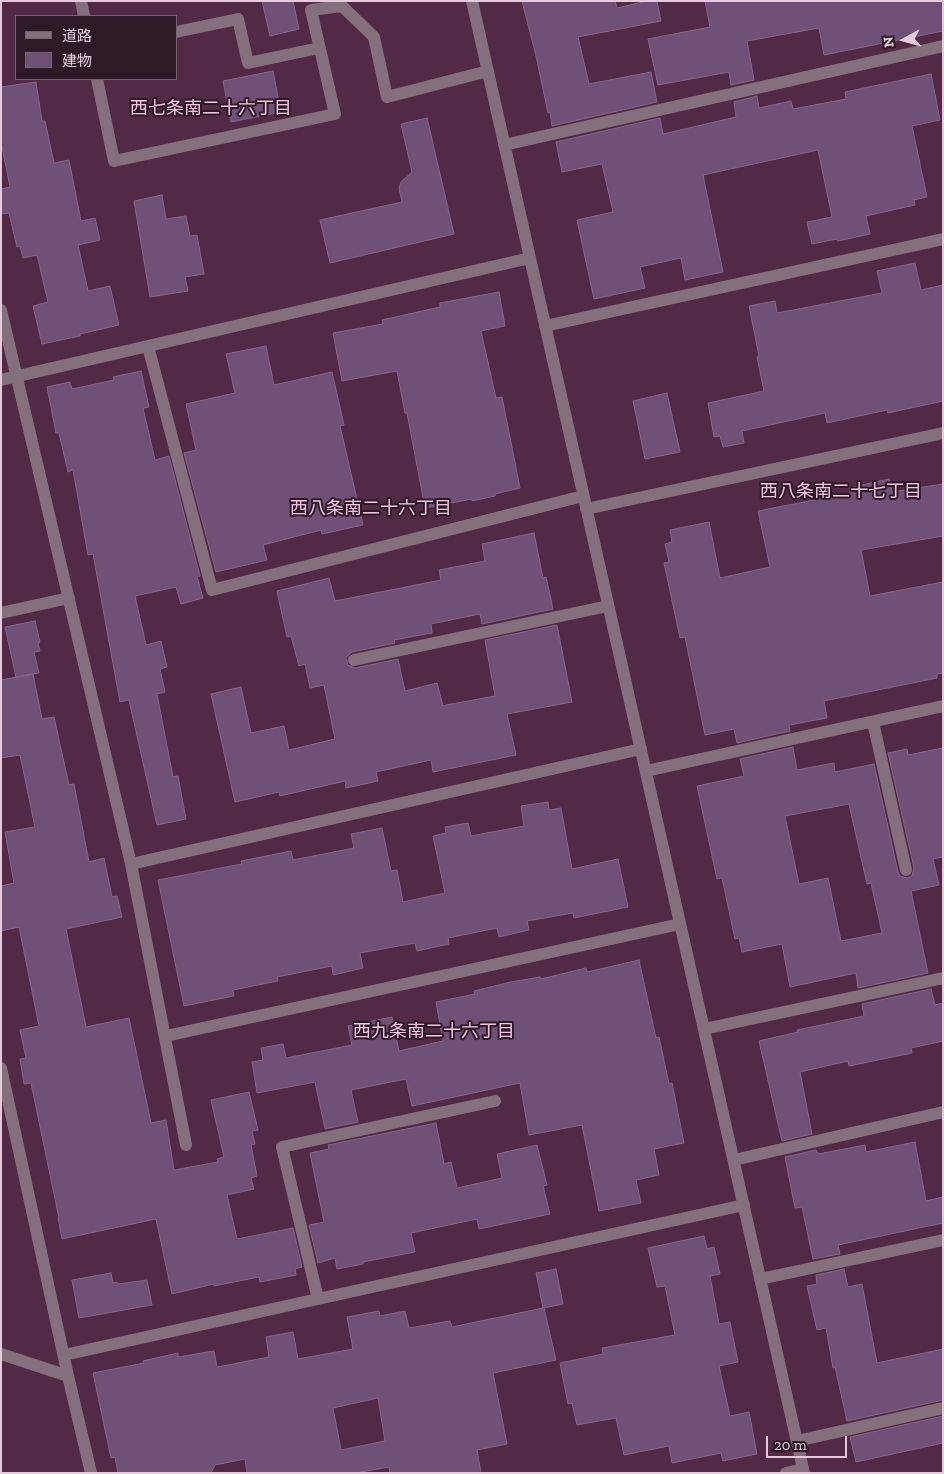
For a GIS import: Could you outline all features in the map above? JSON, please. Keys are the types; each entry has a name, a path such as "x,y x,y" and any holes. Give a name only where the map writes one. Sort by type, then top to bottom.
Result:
{"street":[{"path":"81,1 84,15"},
{"path":"472,1 804,1471 786,1473"},
{"path":"97,80 114,161 335,114 310,10 342,6 374,37 387,97 488,71"},
{"path":"178,32 238,19 248,63 319,48"},
{"path":"504,145 943,46"},
{"path":"545,326 943,239"},
{"path":"1,380 530,258"},
{"path":"1,310 131,864 186,1145"},
{"path":"148,346 212,590 583,496"},
{"path":"586,509 943,433"},
{"path":"1,614 69,598"},
{"path":"354,660 608,606"},
{"path":"646,771 943,706"},
{"path":"873,722 906,870"},
{"path":"131,864 641,749"},
{"path":"166,1036 680,924"},
{"path":"704,1030 943,978"},
{"path":"1,1068 4,1098 91,1473"},
{"path":"318,1299 282,1147 495,1100"},
{"path":"734,1160 943,1112"},
{"path":"64,1355 744,1205"},
{"path":"760,1279 943,1240"},
{"path":"1,1354 68,1376"},
{"path":"797,1440 943,1408"}],"building":[{"path":"262,1 293,1 299,29 270,36"},
{"path":"522,1 615,1 617,8 647,1 657,1 661,21 578,37 589,84 651,72 657,102 552,126"},
{"path":"705,1 943,1 943,31 824,55 819,28 747,41 754,80 731,85 729,72 658,85 648,39 710,27"},
{"path":"273,71 281,112 231,122 223,81"},
{"path":"931,74 940,120 912,126 927,197 914,200 915,205 866,216 870,234 812,244 807,222 832,217 818,150 703,175 723,272 685,280 681,258 640,267 645,288 594,299 577,220 613,212 602,164 562,172 556,142 660,118 663,134 736,117 734,102 757,96 759,108 791,101 793,109 846,99 845,92"},
{"path":"36,82 42,121 45,121 54,163 69,160 81,221 95,218 100,240 78,245 88,291 110,286 119,325 42,344 33,306 48,302 37,255 23,258 20,246 17,247 9,213 1,214 1,189 10,187 1,142 1,87"},
{"path":"427,118 454,234 330,263 320,220 402,202 399,188 401,182 412,172 401,124"},
{"path":"162,195 166,219 186,216 190,236 197,235 204,274 185,277 188,291 150,297 134,201"},
{"path":"915,263 921,290 943,285 943,401 888,413 887,410 827,423 825,413 742,431 744,443 723,447 720,436 714,437 708,403 764,391 749,306 775,301 777,313 882,293 877,271"},
{"path":"499,292 505,326 481,331 496,398 502,397 520,488 472,501 472,499 425,508 397,371 342,381 333,333 383,324 382,320 440,307 440,303"},
{"path":"266,346 274,385 332,372 344,425 340,426 363,525 322,534 321,530 263,545 267,560 216,572 184,453 196,450 186,404 235,393 226,354"},
{"path":"141,371 149,407 143,408 155,460 169,456 200,576 197,577 203,598 181,604 176,587 135,596 146,645 161,641 167,667 160,669 165,692 157,694 173,777 178,776 186,819 157,825 129,700 120,702 93,554 88,555 73,470 68,472 59,433 56,433 47,387 70,382 72,389 114,380 113,377"},
{"path":"667,393 680,452 645,459 633,401"},
{"path":"889,479 892,492 943,484 943,536 861,550 870,596 943,582 943,673 937,674 937,678 824,701 827,718 789,725 790,731 737,743 734,729 705,735 685,637 680,638 664,563 669,562 665,544 672,542 670,530 709,522 720,578 770,567 758,511 850,493 849,488"},
{"path":"534,533 543,578 546,577 553,609 482,624 480,614 431,624 432,633 394,640 395,643 352,652 346,658 348,665 355,668 398,659 405,691 437,683 443,706 495,696 485,640 557,625 572,702 507,714 516,755 433,772 431,760 376,772 378,781 346,788 345,781 280,796 279,792 235,802 211,694 241,687 251,733 284,726 289,750 335,739 324,685 310,688 305,664 299,666 291,636 287,637 277,591 329,578 335,601 441,580 439,570 485,561 482,544"},
{"path":"35,621 40,651 34,652 39,673 16,677 5,627"},
{"path":"33,674 42,719 54,717 69,785 74,784 89,862 104,858 112,897 117,896 122,917 66,929 86,1027 129,1018 151,1123 166,1120 174,1170 218,1162 217,1159 224,1157 211,1100 249,1092 258,1130 252,1131 255,1144 251,1145 257,1176 251,1178 254,1189 227,1195 237,1239 293,1228 302,1267 295,1269 296,1275 260,1282 259,1277 214,1286 214,1284 172,1294 156,1219 62,1239 31,1083 24,1084 20,1059 26,1058 20,1030 39,1026 19,927 1,931 1,886 14,883 5,832 35,827 20,755 1,758 1,680"},
{"path":"793,747 797,770 834,763 835,772 874,764 898,872 900,876 907,878 912,876 914,868 888,753 907,749 908,755 943,748 943,857 933,859 939,885 911,891 928,973 858,988 856,973 790,987 782,944 742,952 739,938 735,939 722,878 717,879 697,786 744,776 740,759","holes":["849,804 867,884 871,883 882,933 841,941 828,878 799,884 785,816"]},
{"path":"548,802 549,810 561,808 572,869 618,859 628,907 574,918 573,913 527,921 529,930 499,937 497,928 448,938 449,944 417,951 415,943 360,953 363,968 333,975 332,966 277,977 278,981 233,990 234,996 184,1006 158,880 242,864 241,861 291,851 293,860 354,848 351,834 382,828 391,871 397,870 403,902 445,893 433,836 446,833 445,827 468,823 471,836 524,826 521,806"},
{"path":"639,960 656,1038 659,1037 669,1084 672,1083 684,1143 654,1149 659,1175 636,1180 641,1203 599,1211 582,1125 529,1135 520,1083 412,1106 406,1079 351,1090 358,1122 325,1129 315,1082 257,1093 252,1062 263,1060 261,1048 283,1044 286,1058 352,1045 348,1026 392,1017 399,1051 443,1041 436,1002 475,994 474,991 511,982 540,977 541,979 586,968 587,972"},
{"path":"931,989 935,1005 943,1003 943,1041 911,1048 912,1053 849,1066 848,1061 800,1072 812,1134 782,1141 759,1041 798,1032 797,1030 864,1016 862,1004"},
{"path":"436,1123 444,1164 451,1162 457,1188 502,1178 497,1154 537,1145 547,1185 543,1186 550,1214 479,1229 477,1219 411,1233 415,1252 363,1262 363,1264 337,1269 335,1258 318,1263 309,1225 324,1222 310,1153 329,1149 328,1145"},
{"path":"915,1142 926,1201 943,1197 943,1223 838,1245 840,1254 813,1259 802,1207 795,1208 785,1157 816,1150 818,1154 865,1145 866,1152"},
{"path":"704,1236 707,1249 714,1247 720,1274 710,1276 719,1324 730,1322 738,1362 719,1366 730,1416 749,1412 757,1454 723,1461 721,1453 672,1463 669,1446 624,1455 616,1418 577,1425 572,1403 568,1404 560,1363 603,1354 602,1348 675,1335 665,1286 657,1287 648,1248"},
{"path":"556,1269 563,1304 544,1308 556,1360 493,1373 507,1444 477,1450 481,1473 390,1473 389,1467 356,1473 247,1473 245,1459 215,1465 211,1473 118,1473 115,1457 111,1458 93,1373 144,1363 143,1361 178,1353 178,1357 214,1351 217,1367 269,1357 266,1337 293,1332 298,1359 353,1349 347,1317 379,1311 380,1316 405,1311 409,1328 450,1321 452,1327 543,1308 536,1273","holes":["378,1398 385,1441 341,1450 333,1408"]},
{"path":"844,1269 848,1287 862,1284 877,1363 943,1349 943,1400 847,1421 835,1367 833,1368 826,1328 817,1330 807,1286 817,1284 816,1275"},
{"path":"111,1273 113,1283 117,1282 118,1284 147,1280 152,1305 79,1318 72,1280"},
{"path":"943,1416 943,1443 856,1462 850,1437"}],"district":[{"name":"西七条南二十六丁目","path":"211,109"},
{"name":"西八条南二十七丁目","path":"841,492"},
{"name":"西八条南二十六丁目","path":"371,509"},
{"name":"西九条南二十六丁目","path":"434,1032"}]}
